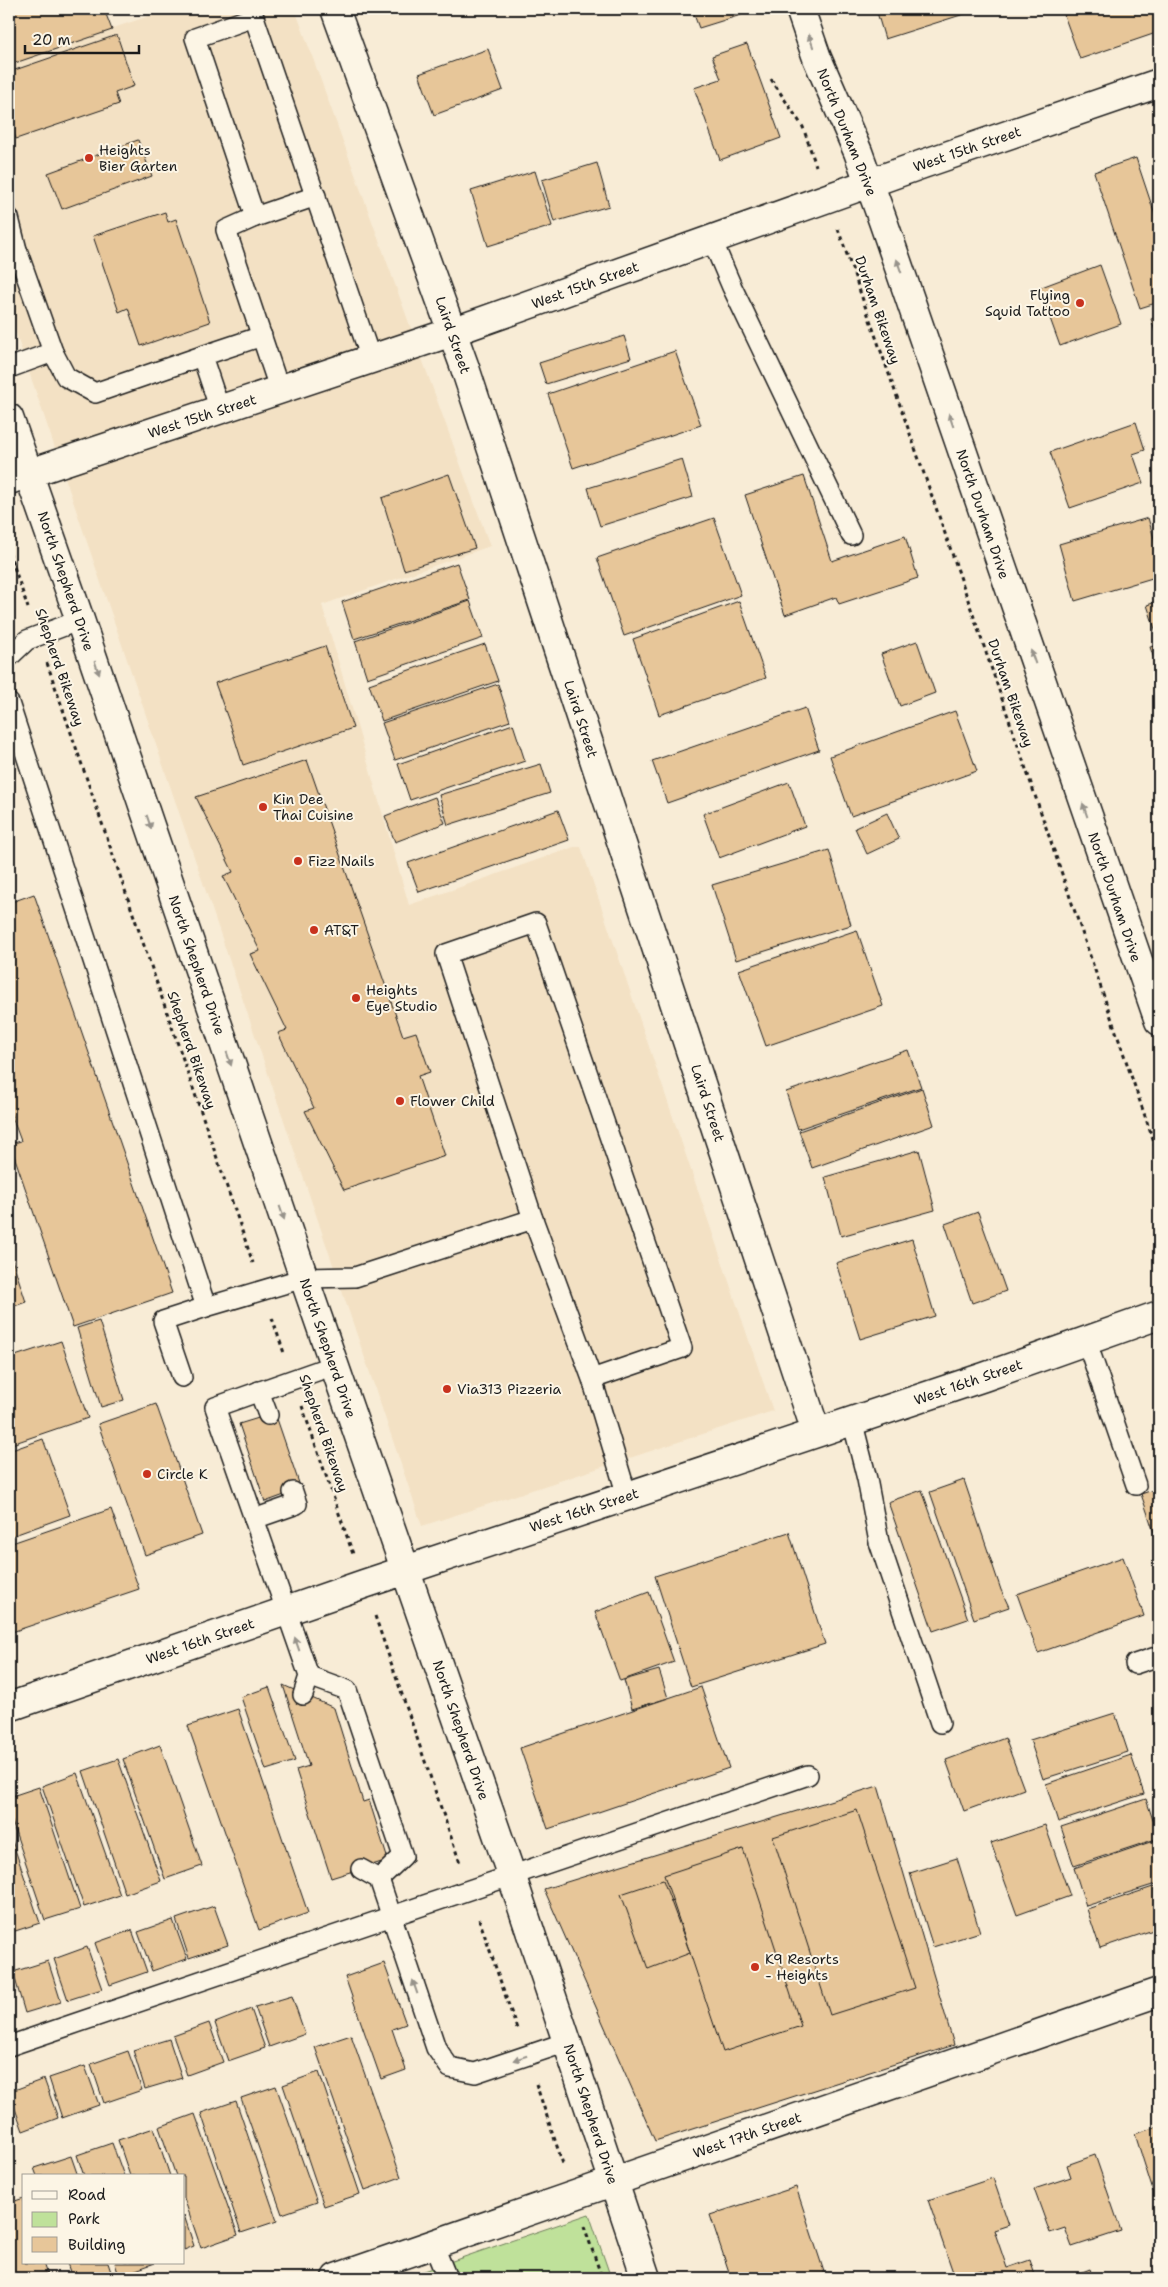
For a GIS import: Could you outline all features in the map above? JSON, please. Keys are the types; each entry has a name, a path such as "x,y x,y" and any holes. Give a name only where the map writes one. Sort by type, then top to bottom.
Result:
{"street":[{"name":"Laird Street","path":"335,9 452,332 816,1432"},
{"name":"North Durham Drive","path":"800,9 817,58 870,184 1151,972 1159,1021"},
{"name":"West 15th Street","path":"19,477 452,332 1159,83"},
{"name":"North Shepherd Drive","path":"9,418 19,477 80,620 304,1278 512,1877 646,2278"},
{"name":"West 16th Street","path":"9,1707 406,1569 1159,1315"},
{"name":"West 17th Street","path":"336,2278 1159,1992"}],"lane":[{"path":"255,217 195,38 254,17 371,359"},
{"path":"280,391 226,230 255,217 316,196"},
{"path":"9,218 13,251 53,352 66,377 94,393 262,336"},
{"path":"712,240 732,288 851,535"},
{"path":"9,368 53,352"},
{"path":"202,356 220,410"},
{"path":"9,657 27,640 80,620"},
{"path":"9,703 206,1307"},
{"path":"592,1379 682,1348 536,923 446,954 533,1219 592,1379 627,1496"},
{"path":"182,1378 163,1321 262,1289 304,1278 355,1277 533,1219"},
{"path":"1086,1340 1136,1485"},
{"path":"304,1694 309,1676 254,1519 251,1486 238,1447 215,1407 334,1365"},
{"path":"259,1391 268,1415"},
{"path":"852,1420 867,1479 878,1542 940,1723"},
{"path":"254,1519 297,1504 294,1492"},
{"path":"1135,1664 1159,1656"},
{"path":"309,1676 347,1690 402,1856 379,1879"},
{"path":"9,2046 391,1915 512,1877 808,1775"},
{"path":"361,1869 379,1879 436,2048 450,2068 475,2073 566,2042"},
{"path":"433,2244 447,2278"}],"path":[{"path":"771,79 803,127 816,166"},
{"name":"Durham Bikeway","path":"840,236 954,559 1159,1157"},
{"name":"Shepherd Bikeway","path":"9,552 354,1554"},
{"path":"585,2229 602,2278"}],"shaded area":[{"path":"170,9 295,9 490,546 322,605 409,905 574,847 581,847 773,1411 422,1526 9,313 9,63"}],"green space":[{"path":"589,2214 611,2278 403,2278"}],"building":[{"path":"9,9 104,9 112,30 9,65"},
{"path":"692,9 742,9 744,14 699,28"},
{"path":"876,9 980,9 885,39"},
{"path":"1083,9 1159,9 1159,32 1080,59 1064,15"},
{"path":"117,35 134,86 115,93 119,104 16,139 9,119 9,72"},
{"path":"747,44 781,138 720,160 694,88 721,79 712,56"},
{"path":"488,49 503,90 434,115 419,74"},
{"path":"138,140 152,176 62,209 48,173"},
{"path":"1136,158 1159,227 1159,302 1140,308 1094,172"},
{"path":"597,163 609,206 554,222 542,180"},
{"path":"535,171 552,226 488,246 471,191"},
{"path":"165,212 168,222 176,219 210,322 141,346 128,308 119,312 93,236"},
{"path":"1100,265 1121,324 1060,346 1039,288"},
{"path":"1159,316 1159,343 1151,319"},
{"path":"624,336 631,358 546,384 539,363"},
{"path":"675,351 701,425 573,468 548,394"},
{"path":"1136,422 1145,450 1133,454 1143,483 1070,508 1050,452"},
{"path":"682,459 693,497 600,526 588,488"},
{"path":"449,474 475,548 404,570 382,498"},
{"path":"804,476 832,561 905,536 918,578 839,604 836,597 785,615 745,495"},
{"path":"714,518 741,595 624,636 597,558"},
{"path":"1148,518 1159,555 1159,576 1075,601 1059,544"},
{"path":"457,563 470,600 354,639 342,602"},
{"path":"470,601 483,638 367,678 355,641"},
{"path":"739,601 766,678 659,715 633,639"},
{"path":"1159,601 1159,641 1147,605"},
{"path":"917,641 935,693 900,706 881,654"},
{"path":"485,644 498,681 382,721 369,684"},
{"path":"1159,645 1159,673 1150,647"},
{"path":"325,646 353,728 243,765 215,683"},
{"path":"498,684 510,721 395,760 382,723"},
{"path":"805,708 819,750 667,803 652,761"},
{"path":"955,711 977,771 851,816 830,756"},
{"path":"513,724 525,761 410,800 398,764"},
{"path":"307,760 403,1036 416,1032 430,1072 418,1076 445,1156 344,1190 305,1111 314,1108 278,1033 287,1030 250,954 260,951 223,876 233,872 196,797"},
{"path":"541,764 550,793 448,825 439,795"},
{"path":"789,782 805,826 719,858 703,814"},
{"path":"435,797 445,823 395,842 385,816"},
{"path":"558,810 569,840 419,892 408,863"},
{"path":"887,813 899,839 867,854 855,828"},
{"path":"829,850 851,925 736,960 712,885"},
{"path":"34,894 172,1293 73,1327 10,1144 21,1141 9,1109 9,903"},
{"path":"857,930 883,1006 766,1046 739,970"},
{"path":"908,1050 921,1087 798,1129 786,1092"},
{"path":"922,1088 934,1125 812,1168 799,1131"},
{"path":"919,1150 935,1210 841,1236 825,1177"},
{"path":"978,1212 1006,1291 972,1303 945,1224"},
{"path":"912,1239 935,1316 860,1339 836,1263"},
{"path":"9,1250 26,1302 9,1308"},
{"path":"99,1321 124,1400 101,1407 77,1328"},
{"path":"61,1341 88,1418 9,1445 9,1358"},
{"path":"156,1404 202,1535 145,1555 98,1424"},
{"path":"275,1413 301,1489 265,1502 239,1424"},
{"path":"43,1439 70,1515 9,1537 9,1451"},
{"path":"964,1480 1001,1590 1009,1607 974,1619 930,1492"},
{"path":"1159,1488 1159,1547 1141,1494"},
{"path":"922,1490 968,1619 933,1631 888,1502"},
{"path":"111,1509 139,1589 9,1633 9,1544"},
{"path":"789,1532 825,1644 691,1687 655,1576"},
{"path":"1123,1557 1144,1616 1038,1653 1017,1594"},
{"path":"649,1592 674,1662 620,1681 595,1612"},
{"path":"659,1670 668,1698 632,1709 624,1680"},
{"path":"283,1685 334,1708 363,1802 369,1800 388,1860 331,1878 296,1770 309,1766"},
{"path":"269,1687 295,1761 266,1770 241,1697"},
{"path":"701,1687 729,1768 548,1829 520,1748"},
{"path":"238,1709 308,1913 259,1930 188,1726"},
{"path":"1115,1713 1128,1752 1043,1779 1030,1740"},
{"path":"1005,1738 1024,1789 964,1811 946,1760"},
{"path":"160,1745 202,1866 165,1879 123,1759"},
{"path":"1131,1755 1144,1794 1058,1822 1046,1784"},
{"path":"118,1759 161,1881 125,1894 83,1771"},
{"path":"77,1773 120,1895 84,1907 42,1786"},
{"name":"K9 Resorts - Heights","path":"878,1786 954,2045 655,2141 544,1889"},
{"path":"39,1787 80,1909 45,1920 9,1813 9,1797"},
{"path":"1146,1799 1159,1838 1074,1866 1061,1827"},
{"path":"857,1810 915,1988 830,2015 773,1837"},
{"path":"1045,1825 1070,1896 1017,1915 991,1843"},
{"path":"9,1832 40,1923 9,1933"},
{"path":"1159,1839 1159,1883 1086,1906 1074,1868"},
{"path":"743,1849 801,2026 723,2052 664,1875"},
{"path":"957,1858 980,1932 933,1947 910,1873"},
{"path":"663,1880 690,1953 648,1969 621,1894"},
{"path":"1159,1885 1159,1928 1100,1948 1087,1909"},
{"path":"214,1906 228,1945 189,1958 176,1919"},
{"path":"173,1920 187,1959 152,1971 138,1932"},
{"path":"132,1930 147,1972 110,1985 95,1943"},
{"path":"87,1947 102,1989 68,2000 54,1959"},
{"path":"48,1961 61,2002 25,2013 13,1972"},
{"path":"384,1963 406,2024 392,2029 406,2070 381,2079 345,1977"},
{"path":"292,1996 305,2034 269,2047 255,2007"},
{"path":"251,2009 265,2048 228,2061 215,2023"},
{"path":"209,2023 223,2062 187,2075 173,2036"},
{"path":"351,2035 401,2177 365,2190 315,2047"},
{"path":"169,2039 182,2078 145,2089 133,2050"},
{"path":"128,2051 142,2090 104,2103 91,2064"},
{"path":"85,2066 99,2105 62,2118 49,2078"},
{"path":"319,2072 360,2194 324,2206 283,2085"},
{"path":"44,2079 58,2118 23,2131 9,2092"},
{"path":"276,2086 317,2202 282,2214 241,2098"},
{"path":"236,2101 277,2221 241,2233 201,2113"},
{"path":"195,2114 238,2235 201,2248 185,2201 185,2174 175,2174 159,2127"},
{"path":"1159,2126 1159,2210 1135,2134"},
{"path":"154,2128 169,2174 129,2174 118,2140"},
{"path":"112,2143 123,2174 83,2174 77,2155"},
{"path":"1095,2155 1121,2231 1072,2247 1065,2228 1050,2233 1034,2189 1071,2177 1067,2165"},
{"path":"71,2156 77,2174 36,2174 34,2168"},
{"path":"993,2178 1009,2225 994,2230 1007,2268 1030,2260 1036,2278 984,2278 982,2270 955,2278 928,2200"},
{"path":"796,2187 826,2278 731,2278 710,2215"},
{"path":"22,2199 22,2264 43,2264 48,2278 9,2278 9,2203"},
{"path":"185,2218 194,2246 185,2250"},
{"path":"67,2264 108,2264 113,2278 72,2278"},
{"path":"115,2264 152,2264 119,2276"},
{"path":"1090,2269 1093,2278 1067,2278"},
{"path":"1157,2273 1159,2278 1142,2278"}],"place":[{"name":"Heights Bier Garten","path":"89,158"},
{"name":"Flying Squid Tattoo","path":"1080,303"},
{"name":"Kin Dee Thai Cuisine","path":"263,807"},
{"name":"Fizz Nails","path":"298,861"},
{"name":"AT&T","path":"314,930"},
{"name":"Heights Eye Studio","path":"356,998"},
{"name":"Flower Child","path":"400,1101"},
{"name":"Via313 Pizzeria","path":"447,1389"},
{"name":"Circle K","path":"147,1474"},
{"name":"K9 Resorts - Heights","path":"755,1967"}]}
